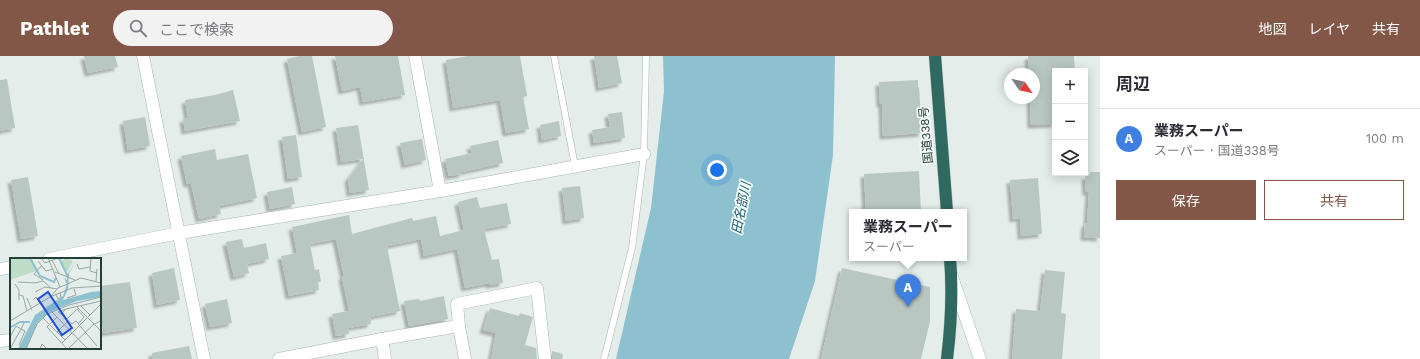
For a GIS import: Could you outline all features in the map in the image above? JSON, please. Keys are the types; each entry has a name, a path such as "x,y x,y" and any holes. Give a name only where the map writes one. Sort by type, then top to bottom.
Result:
{"highway":[{"name":"国道338号","path":"935,56 947,209"},
{"path":"947,359 951,329 952,274 950,261"}],"street":[{"path":"143,56 204,359"},
{"path":"415,56 440,191"},
{"path":"54,258 179,233 440,191 644,154"},
{"path":"0,269 10,267"},
{"path":"952,274 980,359"},
{"path":"465,359 457,304 537,288 545,359"},
{"path":"279,359 459,326"},
{"path":"382,339 385,359"},
{"path":"0,341 10,340"}],"lane":[{"path":"554,56 575,166"},
{"path":"604,359 632,248 644,154 646,56"}],"water":[{"name":"田名部川","path":"663,56 835,56 833,155 815,281 789,359 616,359 651,208 664,91"}],"building":[{"path":"84,56 115,56 118,67 88,73"},
{"path":"300,56 312,56 326,127 302,132 287,59"},
{"path":"335,56 398,56 405,95 363,102 360,87 342,91"},
{"path":"468,56 520,56 527,96 523,97 529,129 506,133 500,100 453,108 446,60"},
{"path":"594,56 617,56 622,83 599,88"},
{"path":"1028,56 1074,56 1075,68 1052,68 1052,124 1031,125 1030,104 1040,104 1040,68 1029,68"},
{"path":"7,79 15,128 0,131 0,80"},
{"path":"918,80 922,133 883,136 882,104 880,104 879,82"},
{"path":"233,90 240,121 185,131 183,119 188,118 185,100 215,95"},
{"path":"622,112 625,138 594,143 592,130 610,127 608,114"},
{"path":"145,117 150,146 128,150 123,121"},
{"path":"559,121 561,136 542,140 540,125"},
{"path":"358,125 369,190 350,193 348,179 363,159 341,162 336,128"},
{"path":"296,135 302,177 288,179 282,137"},
{"path":"422,139 426,160 405,165 400,143"},
{"path":"498,140 503,163 449,176 445,159 472,153 470,146"},
{"path":"215,149 217,160 248,154 257,198 219,206 221,214 199,219 191,183 187,184 181,156"},
{"path":"919,171 921,209 866,209 864,174"},
{"path":"1090,172 1100,172 1100,238 1084,237 1085,223 1087,223 1089,192 1086,192 1085,176 1090,176"},
{"path":"28,177 38,236 21,239 11,180"},
{"path":"1038,178 1042,234 1021,236 1020,218 1013,219 1010,180"},
{"path":"580,186 584,218 566,221 562,188"},
{"path":"292,187 295,204 270,209 267,192"},
{"path":"477,197 480,208 507,203 511,224 484,229 492,260 499,259 503,283 489,285 489,283 465,288 457,249 424,256 421,239 387,246 400,311 370,317 371,324 348,328 349,334 336,336 332,314 349,311 342,277 344,276 336,239 310,244 315,270 319,269 321,282 318,282 319,290 289,296 281,256 297,253 292,227 349,215 352,234 412,218 413,221 436,216 440,236 464,230 458,202"},
{"path":"242,239 244,248 266,243 269,259 247,264 249,273 234,277 226,242"},
{"path":"174,268 180,300 157,305 152,273"},
{"path":"842,268 930,287 930,321 921,359 821,359"},
{"path":"1045,270 1065,272 1061,313 1066,314 1062,359 1012,359 1016,309 1040,311"},
{"path":"130,282 137,328 103,333 101,330 101,286"},
{"path":"444,296 448,319 409,326 404,301 419,299 420,301"},
{"path":"227,299 232,323 210,327 205,304"},
{"path":"490,308 519,316 520,313 533,317 525,345 536,348 537,359 491,359 496,333 483,330"},
{"path":"189,346 192,359 152,359 152,353"},
{"path":"552,351 563,354 562,359 552,359"}],"place":[{"name":"業務スーパー","path":"908,307"}]}
